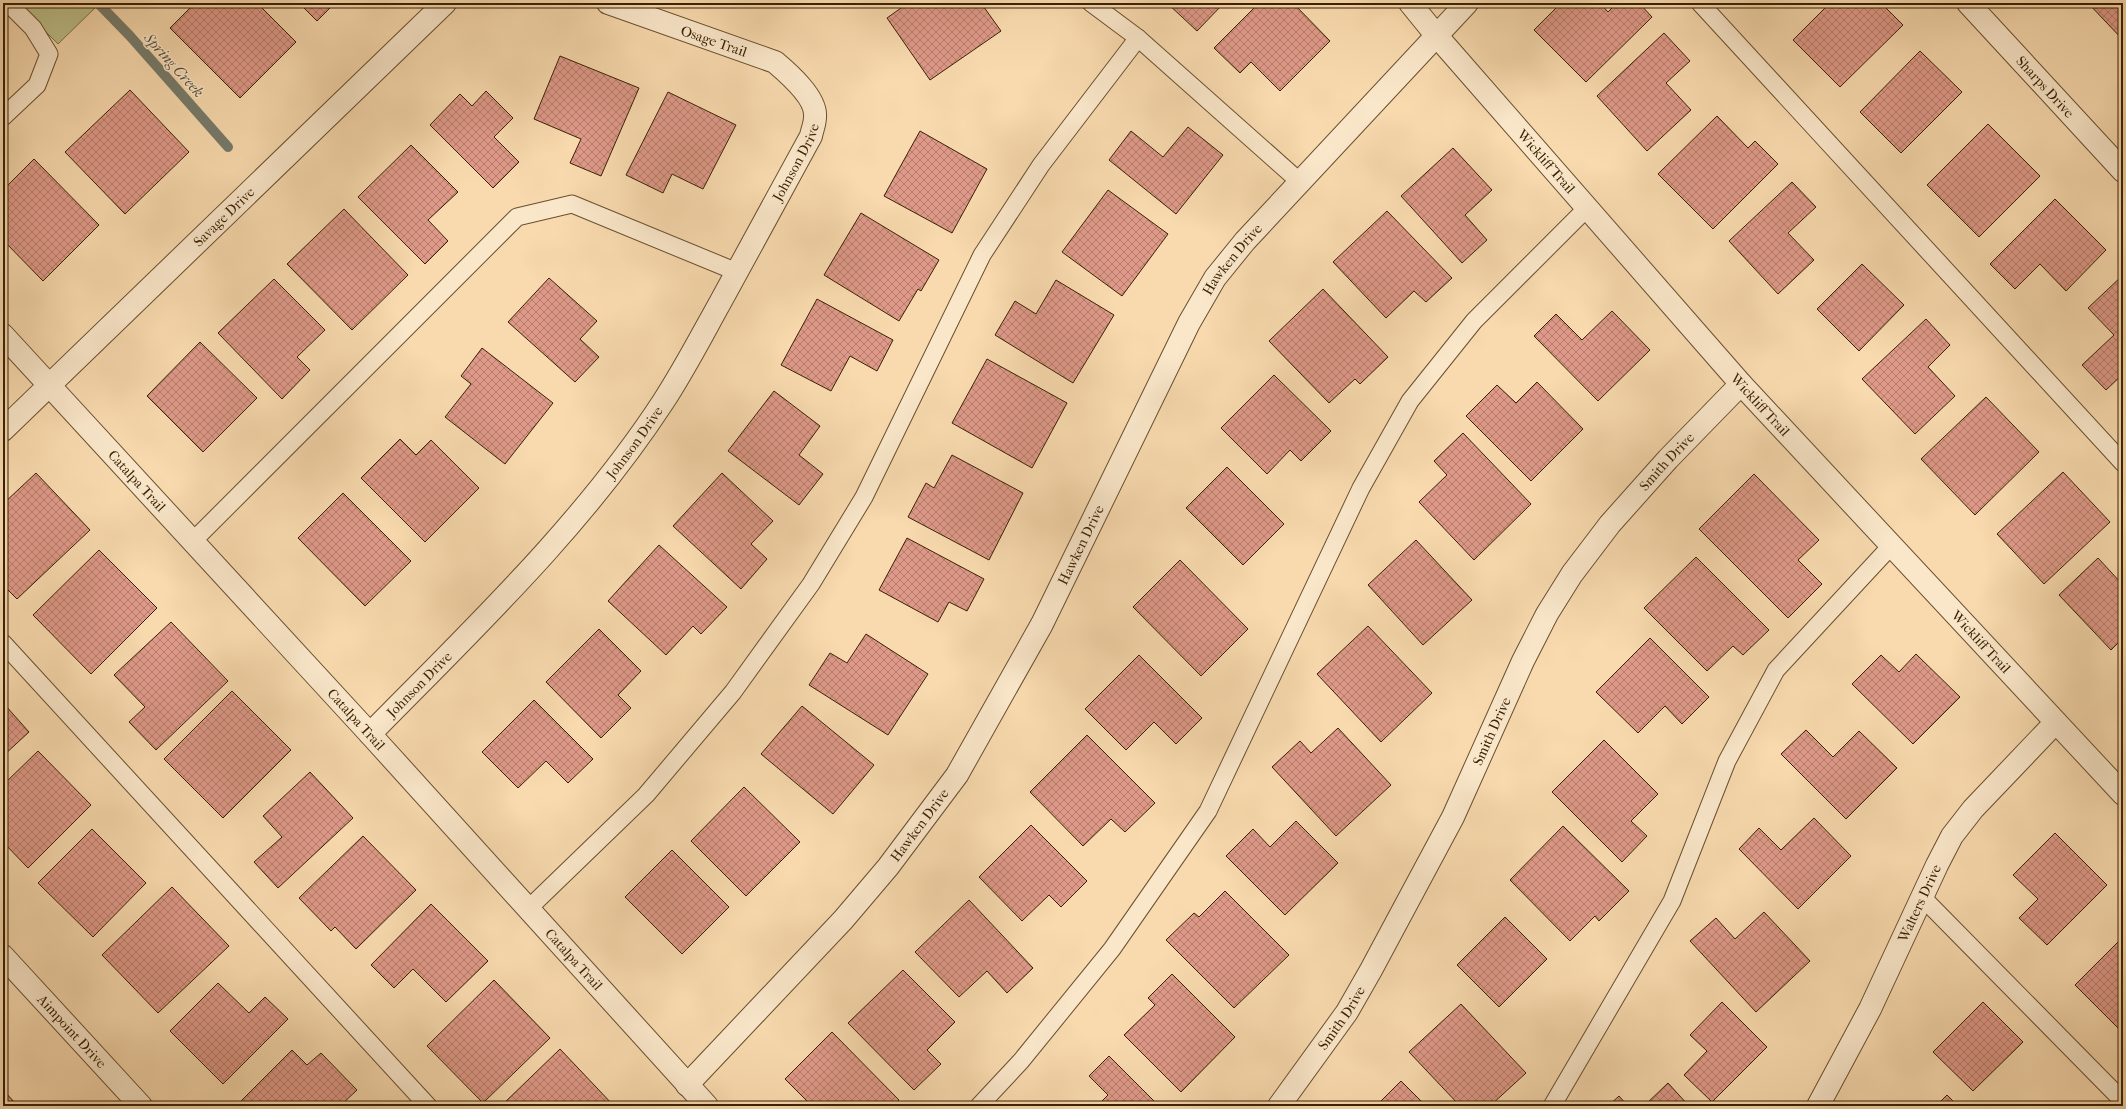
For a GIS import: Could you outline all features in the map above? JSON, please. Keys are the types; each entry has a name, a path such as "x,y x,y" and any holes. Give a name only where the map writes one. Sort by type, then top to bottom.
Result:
{"street":[{"name":"Savage Drive","path":"3,430 445,3"},
{"name":"Osage Trail","path":"608,3 775,62 791,75 809,97"},
{"name":"Wickliff Trail","path":"1410,3 1436,35 1741,384 2123,794"},
{"name":"Hawken Drive","path":"687,1085 843,920 888,867 957,775 1042,624 1189,322 1215,278 1245,241 1467,3"},
{"name":"Sharps Drive","path":"1968,3 2123,171"},
{"name":"Johnson Drive","path":"370,734 493,609 587,505 664,402 811,136 816,116 809,97"},
{"name":"Catalpa Trail","path":"3,335 193,540 707,1106"},
{"name":"Smith Drive","path":"1279,1106 1347,1012 1371,970 1453,817 1523,661 1547,614 1572,574 1610,524 1657,470 1741,384"},
{"name":"Walters Drive","path":"1818,1106 1870,1009 1952,836 1973,809 2056,723"},
{"name":"Aimpoint Drive","path":"3,956 141,1106"}],"lane":[{"path":"3,117 37,84 49,54 32,28 8,3"},
{"path":"1092,3 1138,38 1300,182"},
{"path":"1700,3 2123,463"},
{"path":"528,909 646,795 733,692 811,584 864,497 982,254 1041,165 1138,38"},
{"path":"193,540 517,217 572,204 736,272"},
{"path":"979,1106 1021,1061 1112,949 1208,811 1361,488 1410,401 1474,321 1587,208"},
{"path":"1552,1106 1672,901 1727,761 1776,670 1891,546"},
{"path":"3,643 428,1106"},
{"path":"1922,897 2123,1101"}],"green space":[{"path":"17,3 100,3 58,44"}],"building":[{"path":"195,3 257,3 296,42 240,98 170,28"},
{"path":"299,3 335,3 317,21"},
{"path":"908,3 981,3 1001,31 930,80 887,18"},
{"path":"1167,3 1224,3 1197,31"},
{"path":"1259,3 1293,3 1330,41 1280,91 1251,62 1240,73 1214,48"},
{"path":"1561,3 1600,3 1608,12 1617,3 1639,3 1652,17 1586,82 1534,30"},
{"path":"1787,3 1798,3 1793,8"},
{"path":"1830,3 1881,3 1903,25 1840,87 1793,40"},
{"path":"2088,3 2123,3 2123,40"},
{"path":"1664,33 1690,61 1666,83 1691,110 1647,151 1597,96"},
{"path":"1920,51 1962,92 1901,153 1860,112"},
{"path":"560,56 639,88 601,176 570,163 581,139 534,119"},
{"path":"130,90 189,152 125,214 65,152"},
{"path":"486,91 513,118 494,137 519,162 493,188 430,125 460,94 472,106"},
{"path":"668,92 736,125 703,189 672,174 663,193 626,175"},
{"path":"1717,116 1748,148 1755,141 1778,164 1713,229 1658,174"},
{"path":"1988,124 2040,176 1979,237 1927,185"},
{"path":"1188,127 1223,155 1176,214 1109,160 1131,131 1163,157"},
{"path":"920,131 987,169 952,233 884,196"},
{"path":"411,145 458,192 428,220 448,241 425,264 358,197"},
{"path":"1453,148 1492,190 1465,215 1487,240 1462,263 1401,196"},
{"path":"34,159 99,225 43,281 3,240 3,190"},
{"path":"1792,182 1816,207 1788,233 1814,260 1778,294 1729,241"},
{"path":"1108,190 1168,234 1122,296 1062,252"},
{"path":"2055,199 2106,250 2066,291 2040,264 2015,289 1990,264"},
{"path":"344,209 408,275 352,330 287,264"},
{"path":"1387,211 1452,278 1426,302 1414,291 1386,318 1333,262"},
{"path":"861,213 939,260 921,291 918,289 899,321 824,275"},
{"path":"1862,264 1904,305 1859,351 1817,309"},
{"path":"2123,275 2123,374 2106,390 2082,365 2114,335 2088,308"},
{"path":"549,278 597,321 580,339 599,357 575,382 508,322"},
{"path":"274,279 325,330 297,357 310,370 282,399 218,333"},
{"path":"1056,280 1114,315 1073,383 995,335 1015,301 1036,314"},
{"path":"1323,289 1388,357 1360,384 1355,379 1329,403 1269,341"},
{"path":"817,299 893,340 877,371 850,356 831,391 781,365"},
{"path":"1612,311 1650,350 1598,401 1534,336 1556,314 1582,340"},
{"path":"1926,319 1950,345 1928,367 1955,396 1915,434 1862,379"},
{"path":"200,342 257,398 203,452 147,396"},
{"path":"482,348 553,403 505,464 445,417 471,384 461,376"},
{"path":"987,359 1067,403 1032,468 952,423"},
{"path":"1274,375 1331,431 1301,461 1290,450 1267,474 1221,428"},
{"path":"1537,382 1583,429 1531,481 1466,416 1497,385 1516,403"},
{"path":"774,391 820,426 799,455 823,474 799,505 728,451"},
{"path":"1986,397 2039,452 1975,515 1921,459"},
{"path":"1463,433 1531,504 1474,560 1419,502 1447,475 1434,461"},
{"path":"400,439 416,455 431,440 479,488 425,542 361,478"},
{"path":"952,455 1023,493 989,560 908,517 926,483 934,488"},
{"path":"1227,467 1284,524 1243,565 1186,508"},
{"path":"2063,472 2110,522 2044,584 1997,534"},
{"path":"36,473 90,530 17,599 3,585 3,504"},
{"path":"722,473 773,521 751,544 767,559 741,589 673,526"},
{"path":"1754,474 1819,540 1798,560 1822,584 1788,618 1699,529"},
{"path":"343,493 411,561 365,606 298,538"},
{"path":"907,538 984,579 967,611 949,602 938,622 879,590"},
{"path":"1416,540 1472,600 1423,645 1368,585"},
{"path":"659,545 727,607 701,634 693,626 666,655 608,601"},
{"path":"99,550 157,608 91,674 33,615"},
{"path":"1696,557 1769,630 1743,655 1733,646 1707,671 1644,608"},
{"path":"2098,558 2123,585 2123,638 2111,650 2059,595"},
{"path":"1180,560 1248,629 1201,676 1133,607"},
{"path":"171,622 228,681 156,750 129,722 145,707 114,675"},
{"path":"1368,626 1432,693 1381,742 1317,674"},
{"path":"599,629 641,671 618,695 631,708 601,738 546,682"},
{"path":"866,634 928,674 888,735 809,685 830,653 847,663"},
{"path":"1650,638 1709,697 1682,724 1665,706 1638,733 1596,692"},
{"path":"1916,654 1960,697 1913,744 1852,684 1881,655 1899,672"},
{"path":"1139,655 1202,718 1176,744 1154,722 1126,750 1085,709"},
{"path":"232,691 291,750 223,818 164,759"},
{"path":"534,700 593,759 568,783 546,761 518,788 482,752"},
{"path":"5,705 29,732 3,756 3,707"},
{"path":"802,706 874,765 833,814 761,754"},
{"path":"1338,728 1391,785 1336,836 1272,767 1300,741 1311,753"},
{"path":"1806,730 1833,757 1859,731 1897,768 1846,819 1781,754"},
{"path":"1087,735 1155,803 1125,832 1111,819 1083,846 1030,792"},
{"path":"1604,740 1658,794 1631,821 1647,836 1622,862 1552,792"},
{"path":"38,751 91,805 28,868 3,842 3,785"},
{"path":"310,772 353,818 278,888 254,862 282,837 263,816"},
{"path":"744,787 800,842 746,896 691,841"},
{"path":"1814,818 1851,856 1798,909 1739,849 1759,828 1781,850"},
{"path":"1296,821 1338,863 1285,915 1226,856 1253,829 1270,847"},
{"path":"1031,825 1087,881 1061,907 1049,895 1022,921 979,877"},
{"path":"1563,826 1629,891 1599,921 1595,916 1570,941 1510,880"},
{"path":"92,829 146,883 93,937 38,883"},
{"path":"2055,833 2107,885 2047,945 2019,918 2038,899 2013,875"},
{"path":"363,836 416,890 356,949 335,927 331,931 299,898"},
{"path":"672,850 729,907 682,954 625,897"},
{"path":"172,887 229,946 158,1013 102,955"},
{"path":"1225,891 1289,955 1234,1008 1166,940 1194,913 1199,917"},
{"path":"969,900 1033,968 1007,993 987,971 959,997 915,952"},
{"path":"431,904 488,961 446,1002 413,969 394,988 371,965"},
{"path":"1764,912 1810,961 1756,1012 1690,941 1716,918 1735,939"},
{"path":"1505,917 1547,959 1499,1007 1457,965"},
{"path":"2123,937 2123,1031 2122,1032 2075,985"},
{"path":"903,970 955,1022 927,1050 941,1064 914,1090 848,1023"},
{"path":"1172,974 1235,1037 1181,1092 1124,1035 1155,1005 1148,998"},
{"path":"494,980 550,1038 483,1103 427,1046"},
{"path":"218,983 249,1013 265,997 288,1019 223,1084 170,1031"},
{"path":"1722,1002 1767,1047 1712,1102 1684,1075 1707,1051 1690,1035"},
{"path":"1983,1002 2023,1042 1973,1091 1933,1052"},
{"path":"1461,1004 1526,1073 1490,1106 1460,1106 1409,1052"},
{"path":"832,1032 899,1100 893,1106 812,1106 785,1079"},
{"path":"560,1049 614,1106 501,1106"},
{"path":"292,1050 307,1065 321,1053 357,1090 340,1106 241,1106 239,1103"},
{"path":"1109,1056 1159,1106 1097,1106 1108,1095 1089,1076"},
{"path":"1401,1081 1426,1106 1376,1106"},
{"path":"1668,1083 1689,1106 1644,1106"},
{"path":"3,1090 18,1106 3,1106"},
{"path":"1947,1095 1958,1106 1936,1106"},
{"path":"1619,1096 1628,1106 1608,1106"}],"waterway":[{"name":"Spring Creek","path":"98,3 130,36 228,147"}]}
